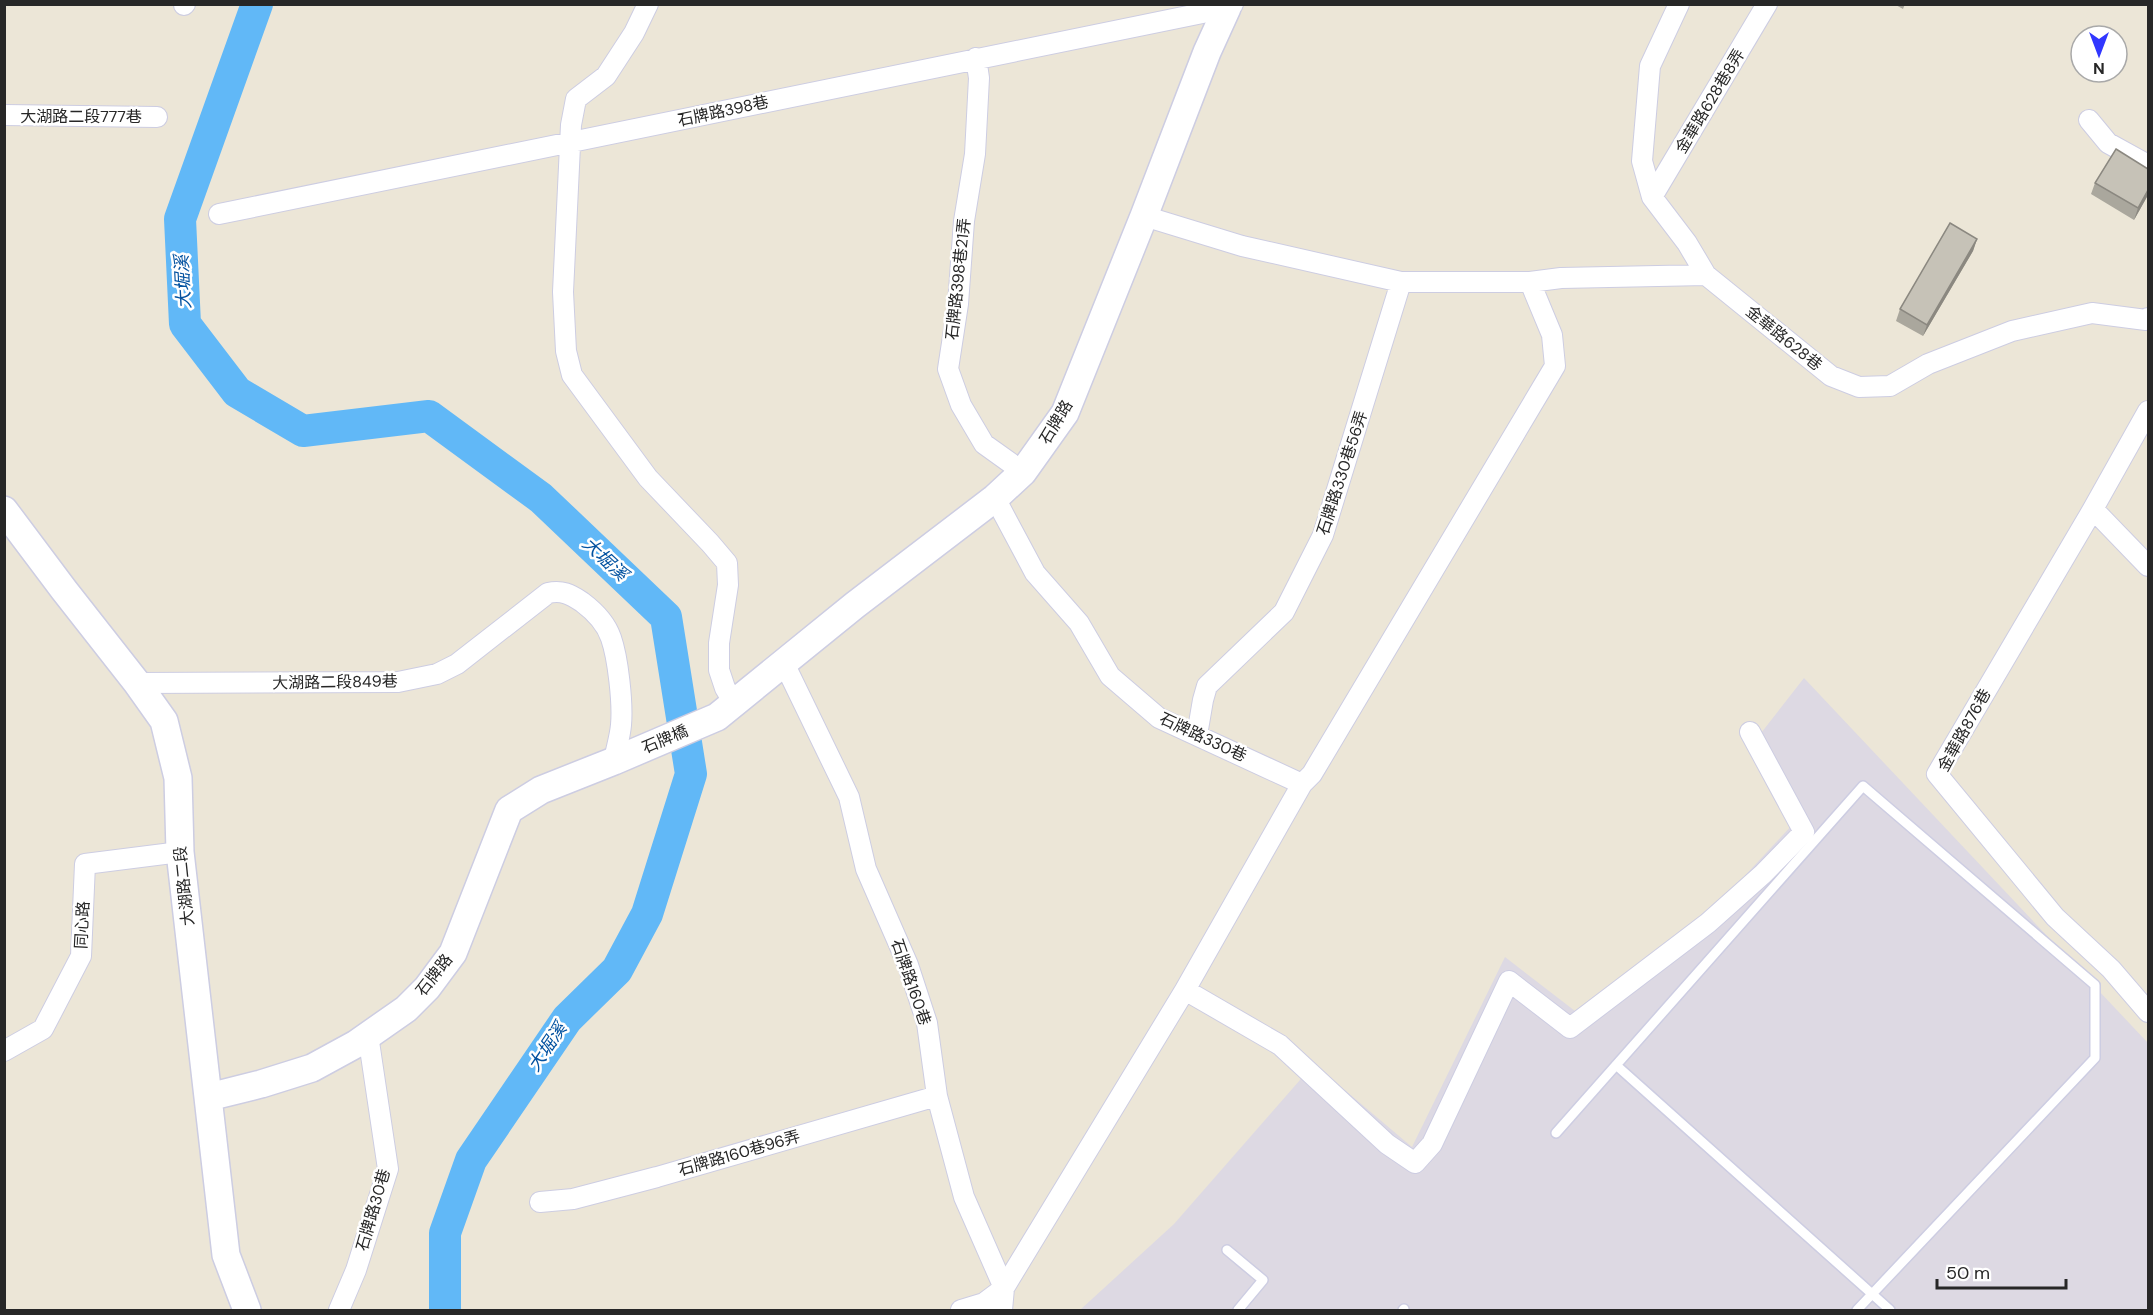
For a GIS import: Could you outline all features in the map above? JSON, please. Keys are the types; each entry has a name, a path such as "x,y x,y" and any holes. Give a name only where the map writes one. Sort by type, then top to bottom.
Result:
{"street":[{"path":"648,4 634,33 606,76 576,99 571,125 563,292 566,351 572,375 648,478 727,564 728,585 719,643 719,670 725,688 726,710"},
{"name":"金華路628巷","path":"1679,4 1650,66 1642,161 1652,197 1687,243 1706,275 1831,376 1859,387 1890,386 1928,364 2012,331 2092,313 2148,323"},
{"name":"金華路628巷8弄","path":"1652,197 1767,4"},
{"name":"石牌路398巷","path":"219,214 1228,6"},
{"name":"石牌路","path":"726,710 855,605 995,498 1023,472 1065,414 1207,52 1228,6"},
{"name":"石牌路398巷21弄","path":"976,58 979,78 975,154 964,221 958,304 948,369 961,405 984,444 1023,472"},
{"name":"大湖路二段777巷","path":"4,115 157,117"},
{"path":"2089,120 2108,143 2148,165"},
{"path":"1144,216 1242,246 1401,282 1530,282 1561,278 1706,275"},
{"name":"石牌路330巷56弄","path":"1197,735 1207,686 1284,612 1323,535 1401,282"},
{"path":"961,1311 984,1304 1004,1288 1185,990 1302,784 1312,774 1555,366 1552,334 1530,282"},
{"name":"金華路876巷","path":"2148,411 2093,509 1936,774 2055,917 2111,969 2148,1012"},
{"name":"石牌路330巷","path":"995,498 1035,573 1079,623 1110,676 1159,718 1302,784"},
{"path":"2093,509 2148,566"},
{"name":"大湖路二段","path":"4,510 164,721 178,778 180,852 226,1255 247,1311"},
{"name":"大湖路二段849巷","path":"137,683 398,682 437,674 458,664 548,593 559,591 571,595 587,606 601,620 611,638 621,692 621,725 614,761"},
{"name":"石牌路160巷","path":"784,663 849,797 866,869 908,965 927,1023 937,1096 964,1197 1004,1288 1002,1311"},
{"name":"石牌橋","path":"614,761 726,710"},
{"path":"1185,990 1280,1045 1387,1144 1415,1164 1432,1144 1509,981 1570,1028 1708,922 1763,874 1804,832 1750,732"},
{"name":"石牌路","path":"209,1097 312,1068 368,1035 406,1009 427,988 453,953 509,810 541,790 614,761"},
{"name":"同心路","path":"4,1051 43,1029 81,956 85,864 180,852"},
{"name":"石牌路30巷","path":"339,1311 356,1270 388,1169 368,1035"},
{"name":"石牌路160巷96弄","path":"540,1202 573,1199 657,1178 937,1096"}],"lane":[{"path":"1556,1133 1863,786 2095,985 2095,1058 1857,1311"},
{"path":"1616,1065 1807,1234 1890,1311"},
{"path":"1227,1250 1263,1280 1238,1311"}],"shaded area":[{"path":"1804,678 2148,1043 2148,1310 1080,1310 1174,1224 1314,1064 1412,1147 1505,957 1575,1011 1725,897 1794,823 1758,737"}],"building":[{"path":"2116,149 2148,169 2148,190 2138,208 2095,183"},
{"path":"1950,223 1977,239 1927,325 1900,309"}],"waterway":[{"name":"大堀溪","path":"257,4 180,219 185,324 237,392 303,431 429,416 541,498 666,617 691,774 647,914 617,970 567,1019 471,1160 445,1233 445,1310"}]}
